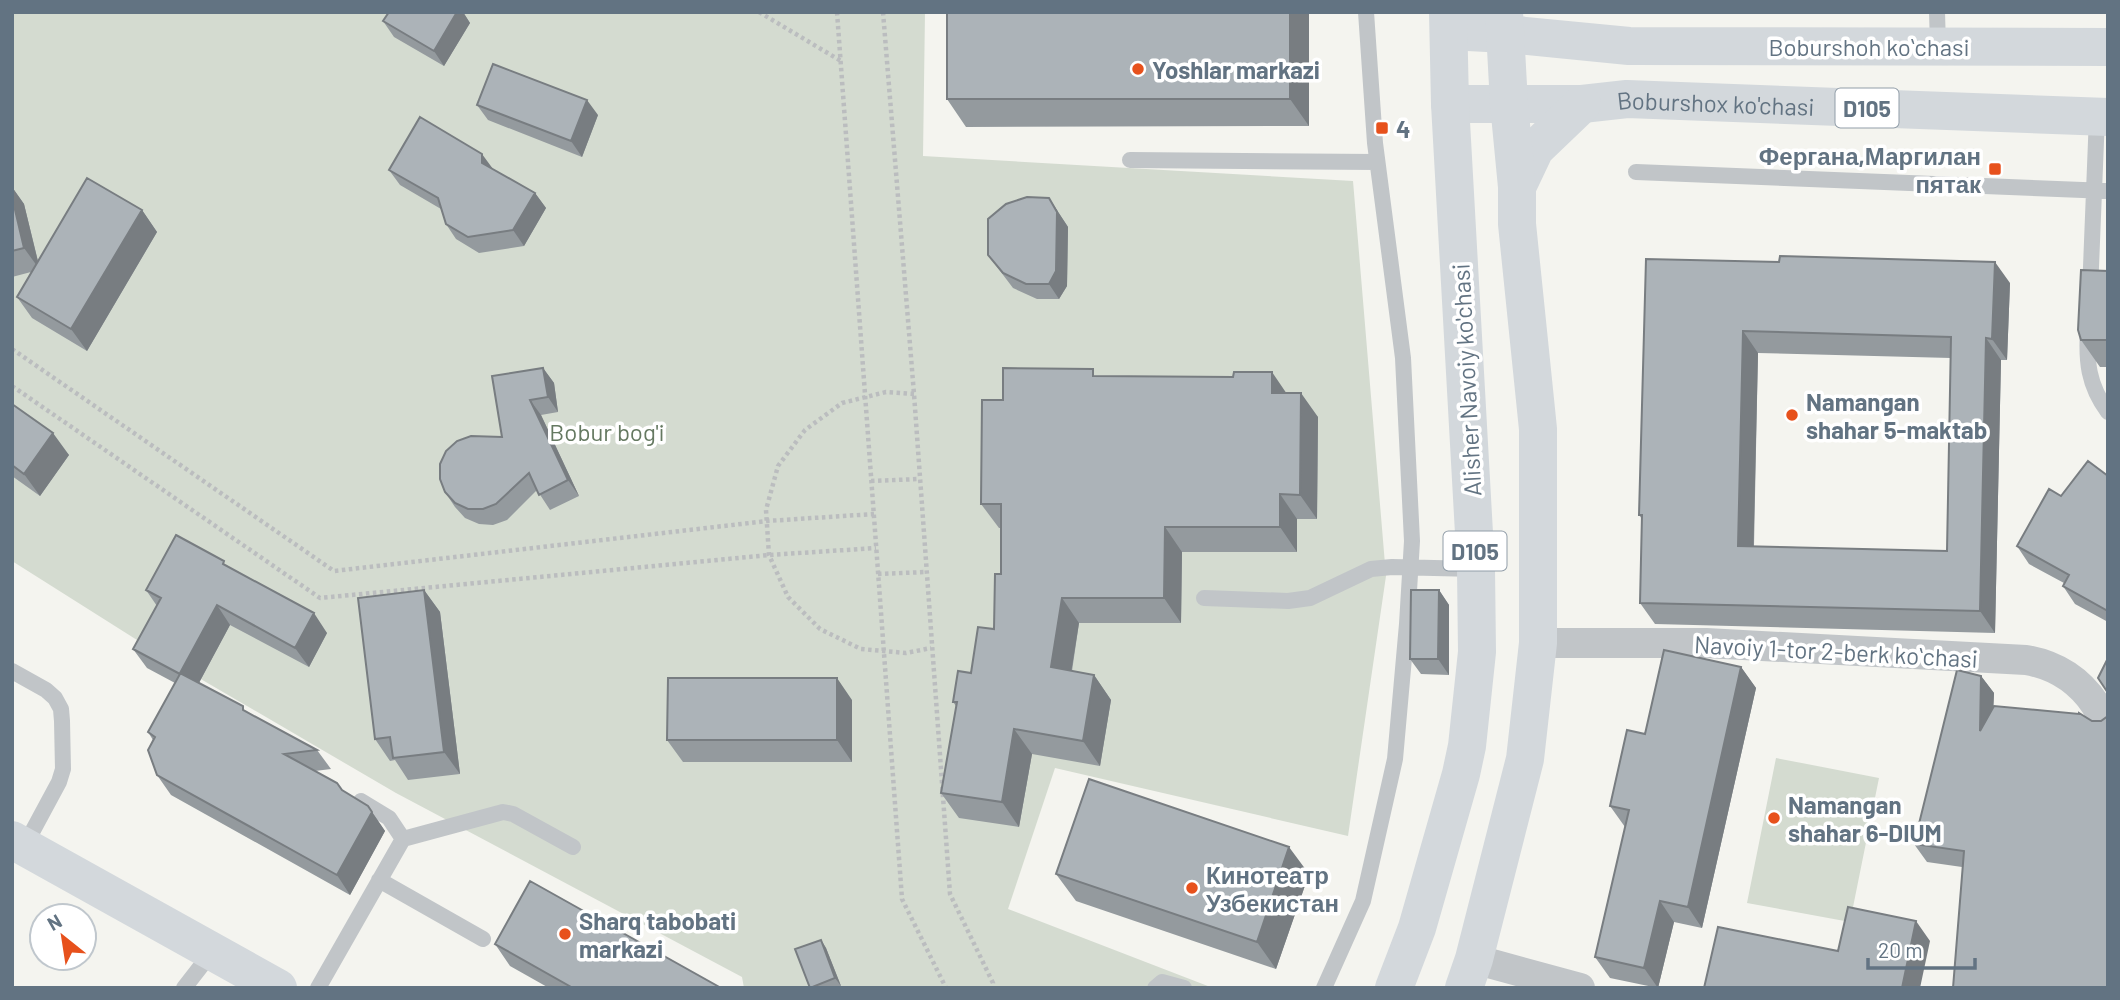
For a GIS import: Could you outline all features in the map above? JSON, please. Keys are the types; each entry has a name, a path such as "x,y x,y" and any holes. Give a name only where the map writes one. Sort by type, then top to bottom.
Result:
{"main road":[{"name":"D105","path":"1448,22 1553,26"},
{"name":"Alisher Navoiy ko'chasi","path":"1394,988 1417,929 1461,774 1467,746 1477,652 1476,569 1450,104 1448,22"},
{"path":"1505,23 1509,104"},
{"name":"Boburshoh koʻchasi","path":"1553,26 1629,46 1937,29 2108,47"},
{"name":"Boburshox ko'chasi","path":"1450,104 1582,104 1627,99 2103,117"},
{"name":"D105","path":"1469,973 1525,759 1538,643 1538,429 1517,224 1517,187 1509,104"},
{"path":"1517,187 1535,149 1582,104"},
{"path":"1467,746 1525,759"},
{"path":"18,844 278,988"}],"street":[{"name":"Navoiy 1-tor 2-berk koʻchasi","path":"1538,643 1706,643 2026,660 2063,672 2083,689 2108,722"},
{"path":"1469,973 1580,988"}],"lane":[{"path":"1324,988 1363,901 1395,759 1412,541 1403,358 1377,162 1366,12"},
{"path":"2103,117 2100,255 2089,313 2087,358 2093,385 2108,412"},
{"path":"1129,160 1377,162"},
{"path":"1636,172 2101,191"},
{"path":"1204,598 1288,601 1310,598 1371,569 1476,569"},
{"path":"12,671 55,698 61,709 62,721 60,782 18,844"},
{"path":"361,801 389,818 403,839"},
{"path":"318,988 403,839 503,812 513,814 573,847"},
{"path":"379,880 483,939"},
{"path":"184,988 212,952"},
{"path":"1155,988 1162,982 1184,988"}],"path":[{"path":"759,12 841,61"},
{"path":"837,12 902,899 946,988"},
{"path":"883,12 950,894 993,983 992,988"},
{"path":"12,349 334,571 767,521 874,514"},
{"path":"12,386 320,598 769,555 876,548"},
{"path":"914,394 886,392 842,403 805,430 778,466 766,510 769,555 788,597 820,629 861,649 906,653 931,648"},
{"path":"871,481 919,478"},
{"path":"878,574 926,572"}],"green space":[{"name":"Bobur bog'i","path":"12,12 925,12 923,156 1353,181 1386,576 1348,836 1055,768 1008,909 1213,988 744,988 742,977 396,793 175,664 12,561"},
{"path":"1776,758 1879,778 1850,922 1747,903"}],"building":[{"path":"389,12 457,12 434,51 383,21"},
{"name":"Yoshlar markazi","path":"947,12 1290,12 1290,99 947,99"},
{"path":"493,64 587,100 571,141 477,105"},
{"path":"420,117 482,154 482,163 535,193 513,230 468,237 446,224 438,198 389,170"},
{"path":"87,178 142,210 71,329 17,297"},
{"path":"12,197 24,248 12,251"},
{"path":"1027,197 1049,198 1057,212 1056,271 1049,284 1026,284 1003,273 988,255 988,219 1006,204"},
{"path":"1780,256 1995,262 1992,339 1986,338 1980,611 1640,603 1642,515 1639,515 1646,259 1779,262","holes":["1743,331 1951,337 1947,551 1738,546"]},
{"path":"2081,270 2108,271 2108,340 2081,340 2078,330"},
{"path":"543,368 548,397 530,400 568,480 539,495 529,473 496,504 483,509 468,509 455,503 445,492 440,479 440,464 446,451 457,441 471,436 502,437 492,376"},
{"path":"1003,368 1093,369 1093,376 1233,377 1234,372 1272,372 1272,393 1301,393 1300,495 1280,494 1280,527 1165,527 1164,598 1062,598 1051,667 1094,675 1083,741 1014,729 1002,802 941,793 957,702 953,702 958,671 971,673 978,627 994,629 995,574 1001,574 1001,504 981,504 982,400 1003,400"},
{"path":"12,404 53,433 24,474 12,465"},
{"path":"2088,461 2108,476 2108,611 2063,586 2069,575 2017,546 2049,489 2061,496"},
{"path":"176,535 224,561 223,564 314,613 295,648 217,605 180,673 317,750 284,754 337,783 342,790 368,806 372,812 337,875 157,775 148,750 155,737 148,732 180,674 133,649 161,598 146,590"},
{"path":"424,590 444,752 393,758 390,737 375,739 358,598"},
{"path":"1411,590 1439,590 1438,659 1410,659"},
{"path":"1664,650 1741,667 1688,907 1660,901 1644,968 1595,957 1629,810 1610,806 1627,730 1645,734"},
{"path":"2108,658 2108,693 2098,678"},
{"path":"1957,670 1981,676 1980,731 1994,706 2079,713 2092,721 2101,721 2108,716 2108,988 1953,988 1964,851 1914,844"},
{"path":"668,678 837,678 837,740 667,740"},
{"name":"Кинотеатр Узбекистан","path":"1089,779 1289,847 1257,942 1056,874"},
{"name":"Sharq tabobati markazi","path":"530,881 721,988 573,988 495,944"},
{"path":"1848,907 1916,921 1902,988 1704,988 1718,927 1838,951"},
{"path":"821,940 835,978 810,988 795,949"}],"place":[{"name":"Yoshlar markazi","path":"1138,69"},
{"name":"4","path":"1382,128"},
{"name":"Фергана,Маргилан пятак","path":"1995,169"},
{"name":"Namangan shahar 5-maktab","path":"1792,415"},
{"name":"Namangan shahar 6-DIUM","path":"1774,818"},
{"name":"Кинотеатр Узбекистан","path":"1192,888"},
{"name":"Sharq tabobati markazi","path":"565,934"}]}
